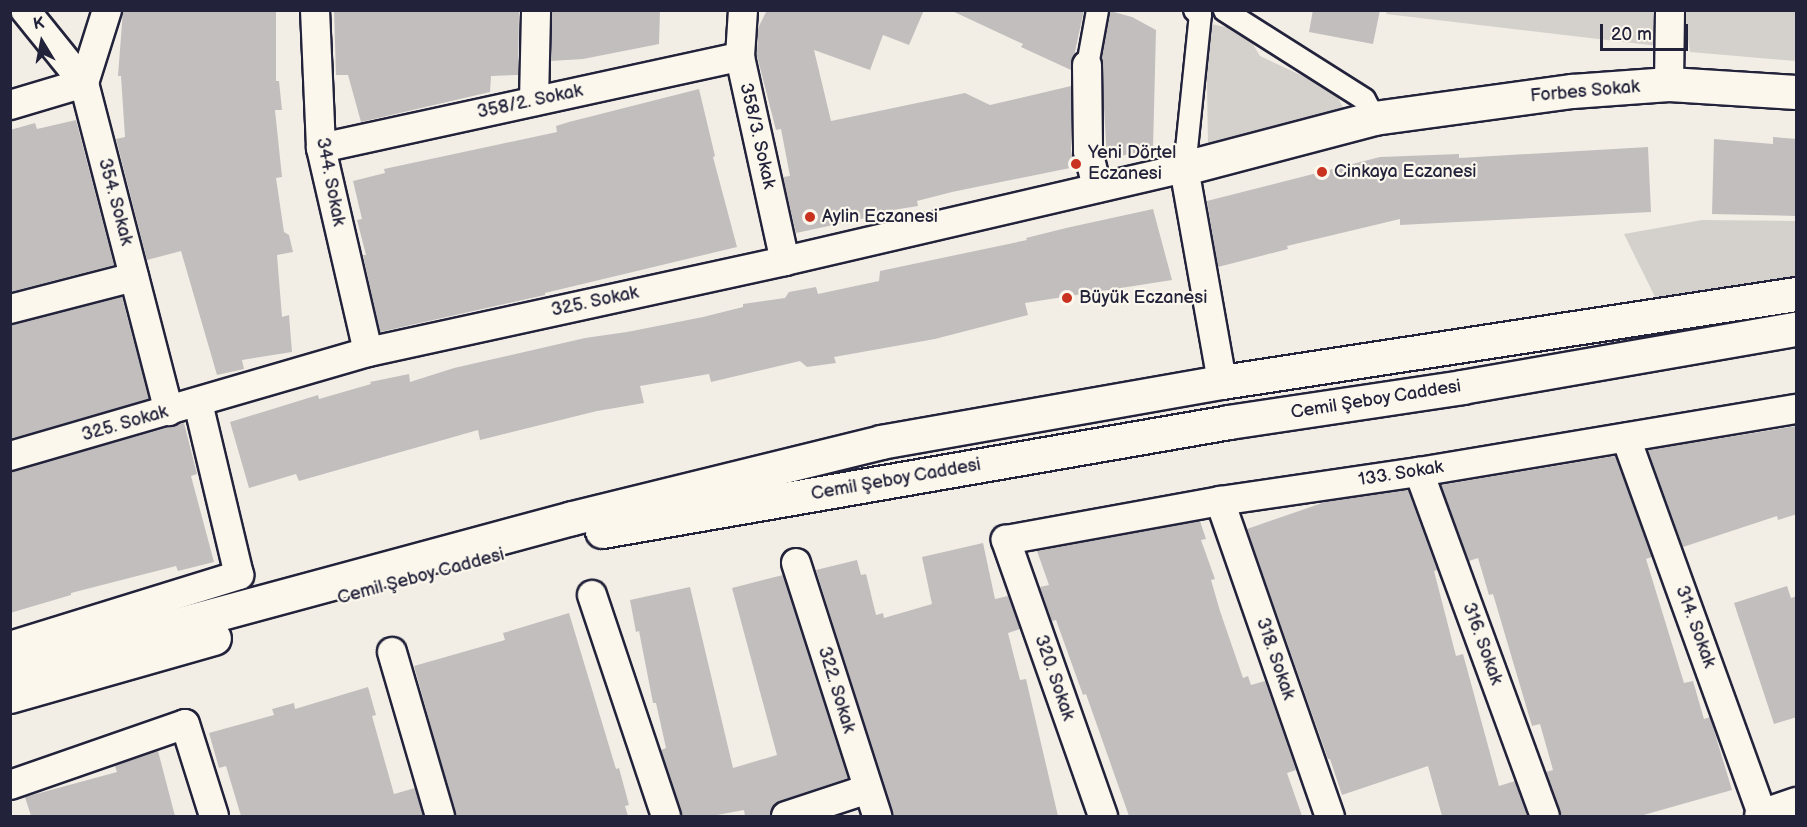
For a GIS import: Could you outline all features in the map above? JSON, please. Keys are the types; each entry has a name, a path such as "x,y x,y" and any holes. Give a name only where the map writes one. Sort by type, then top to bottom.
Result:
{"main road":[{"name":"Forbes Sokak","path":"1184,168 1374,118 1572,91 1670,84 1797,92"},
{"name":"Cemil Şeboy Caddesi","path":"10,670 572,518 870,445 1222,382 1587,324 1797,294"},
{"name":"Cemil Şeboy Caddesi","path":"10,696 159,655 372,589 571,537 1228,422 1462,387 1797,329"},
{"path":"1762,816 1797,804"}],"street":[{"name":"354. Sokak","path":"25,10 84,83 169,411"},
{"path":"10,105 84,83 106,10"},
{"name":"344. Sokak","path":"315,10 321,148 368,352"},
{"path":"534,101 536,10"},
{"name":"358/3. Sokak","path":"743,10 740,57 785,261"},
{"path":"1097,10 1087,65 1088,152 1097,188"},
{"path":"1224,10 1364,99 1374,118"},
{"path":"1670,10 1670,84"},
{"path":"1198,12 1184,168 1222,382"},
{"name":"358/2. Sokak","path":"321,148 740,57"},
{"name":"325. Sokak","path":"10,456 368,352 785,261 1184,168"},
{"path":"10,309 134,277"},
{"path":"10,646 239,575 233,542 198,403"},
{"name":"133. Sokak","path":"1006,540 1220,501 1419,472 1797,410"},
{"name":"314. Sokak","path":"1626,438 1762,816"},
{"name":"316. Sokak","path":"1419,472 1545,816"},
{"name":"318. Sokak","path":"1220,501 1329,816"},
{"name":"320. Sokak","path":"1006,540 1103,816"},
{"name":"322. Sokak","path":"796,563 877,816"},
{"path":"592,595 666,816"},
{"path":"392,652 440,816"},
{"path":"10,785 185,724 214,816"},
{"path":"786,816 868,789"}],"shaded area":[{"path":"1387,10 1657,11 1658,46 1386,14"},
{"path":"1684,11 1796,11 1796,61 1690,52"},
{"path":"1206,23 1245,31 1260,56 1335,91 1344,110 1208,145"},
{"path":"1702,220 1796,221 1796,282 1656,299 1624,234"}],"building":[{"path":"123,10 276,10 276,81 279,81 282,110 275,110 282,177 276,178 284,232 289,235 293,252 277,255 282,317 289,315 292,352 242,360 244,369 217,375 181,251 147,260 116,139 125,137 121,76 118,76"},
{"path":"334,10 519,10 518,75 491,76 490,92 361,122 348,75 336,75"},
{"path":"552,10 660,10 659,44 583,59 551,61"},
{"path":"767,10 924,10 909,45 883,35 870,70 814,50 831,121 965,93 990,105 1071,86 1071,151 1075,167 952,192 917,201 918,206 874,213 875,216 796,233 783,177 790,176 781,129 776,130 757,56 758,28"},
{"path":"950,10 1084,10 1071,70 1021,47 1023,44"},
{"path":"1313,10 1380,10 1373,44 1309,32"},
{"path":"1110,11 1132,17 1156,30 1153,149 1107,159 1101,57"},
{"path":"699,89 715,156 713,157 737,247 545,293 545,295 380,332 363,255 366,255 357,220 362,219 353,181 385,173 384,169 557,132 556,126 569,122"},
{"path":"76,120 114,265 10,292 10,130 35,123 37,129"},
{"path":"1773,137 1797,139 1797,216 1712,214 1714,139 1773,144"},
{"path":"1648,147 1651,212 1400,225 1400,219 1287,246 1288,249 1218,267 1207,201 1380,157 1459,154 1459,158"},
{"path":"1153,209 1172,280 1025,303 1028,315 935,339 834,357 836,363 807,367 800,361 711,382 709,374 640,386 644,403 597,411 480,440 478,430 299,481 296,474 249,488 230,422 318,395 319,399 371,384 370,382 409,374 410,382 454,368 585,338 703,317 743,307 743,304 785,298 789,292 816,287 818,294 879,281 880,271 1027,240 1026,238 1066,228"},
{"path":"122,297 149,399 10,439 10,325"},
{"path":"184,423 197,474 191,476 214,562 178,571 176,566 71,593 71,595 10,613 10,472"},
{"path":"1797,426 1797,514 1778,520 1777,516 1683,547 1648,450"},
{"path":"1615,456 1652,557 1646,559 1684,683 1693,681 1704,719 1710,717 1732,790 1640,816 1562,816 1546,772 1553,770 1540,724 1532,726 1493,594 1489,595 1478,558 1469,561 1441,485"},
{"path":"1408,490 1437,570 1434,571 1456,656 1463,654 1499,786 1515,781 1527,815 1442,816 1428,766 1342,795 1330,759 1328,759 1247,529 1325,502"},
{"path":"1200,521 1206,539 1201,540 1215,579 1211,580 1243,678 1248,676 1251,685 1265,681 1296,770 1287,773 1302,816 1129,816 1086,694 1083,695 1056,620 1052,621 1040,587 1049,585 1037,551"},
{"path":"983,543 995,599 1008,596 1020,629 1008,633 1020,680 1026,679 1058,816 893,816 816,570 857,560 861,575 866,574 876,615 883,613 884,618 932,604 922,557"},
{"path":"783,575 848,778 780,801 773,806 770,816 745,816 744,810 712,816 682,816 661,750 666,748 656,703 653,703 639,631 636,632 630,600 690,587 733,768 777,755 732,588"},
{"path":"1787,586 1791,598 1797,596 1797,717 1774,724 1734,603"},
{"path":"569,613 616,769 619,768 629,805 625,806 628,816 456,816 414,666 505,640 503,633"},
{"path":"368,687 376,715 372,716 394,794 415,788 423,816 241,816 226,766 219,768 209,733 274,715 272,709 294,703 295,709"},
{"path":"158,751 175,816 31,816 25,797 117,772 115,766"}],"place":[{"name":"Yeni Dörtel Eczanesi","path":"1076,164"},
{"name":"Cinkaya Eczanesi","path":"1322,172"},
{"name":"Aylin Eczanesi","path":"810,217"},
{"name":"Büyük Eczanesi","path":"1067,298"}]}
